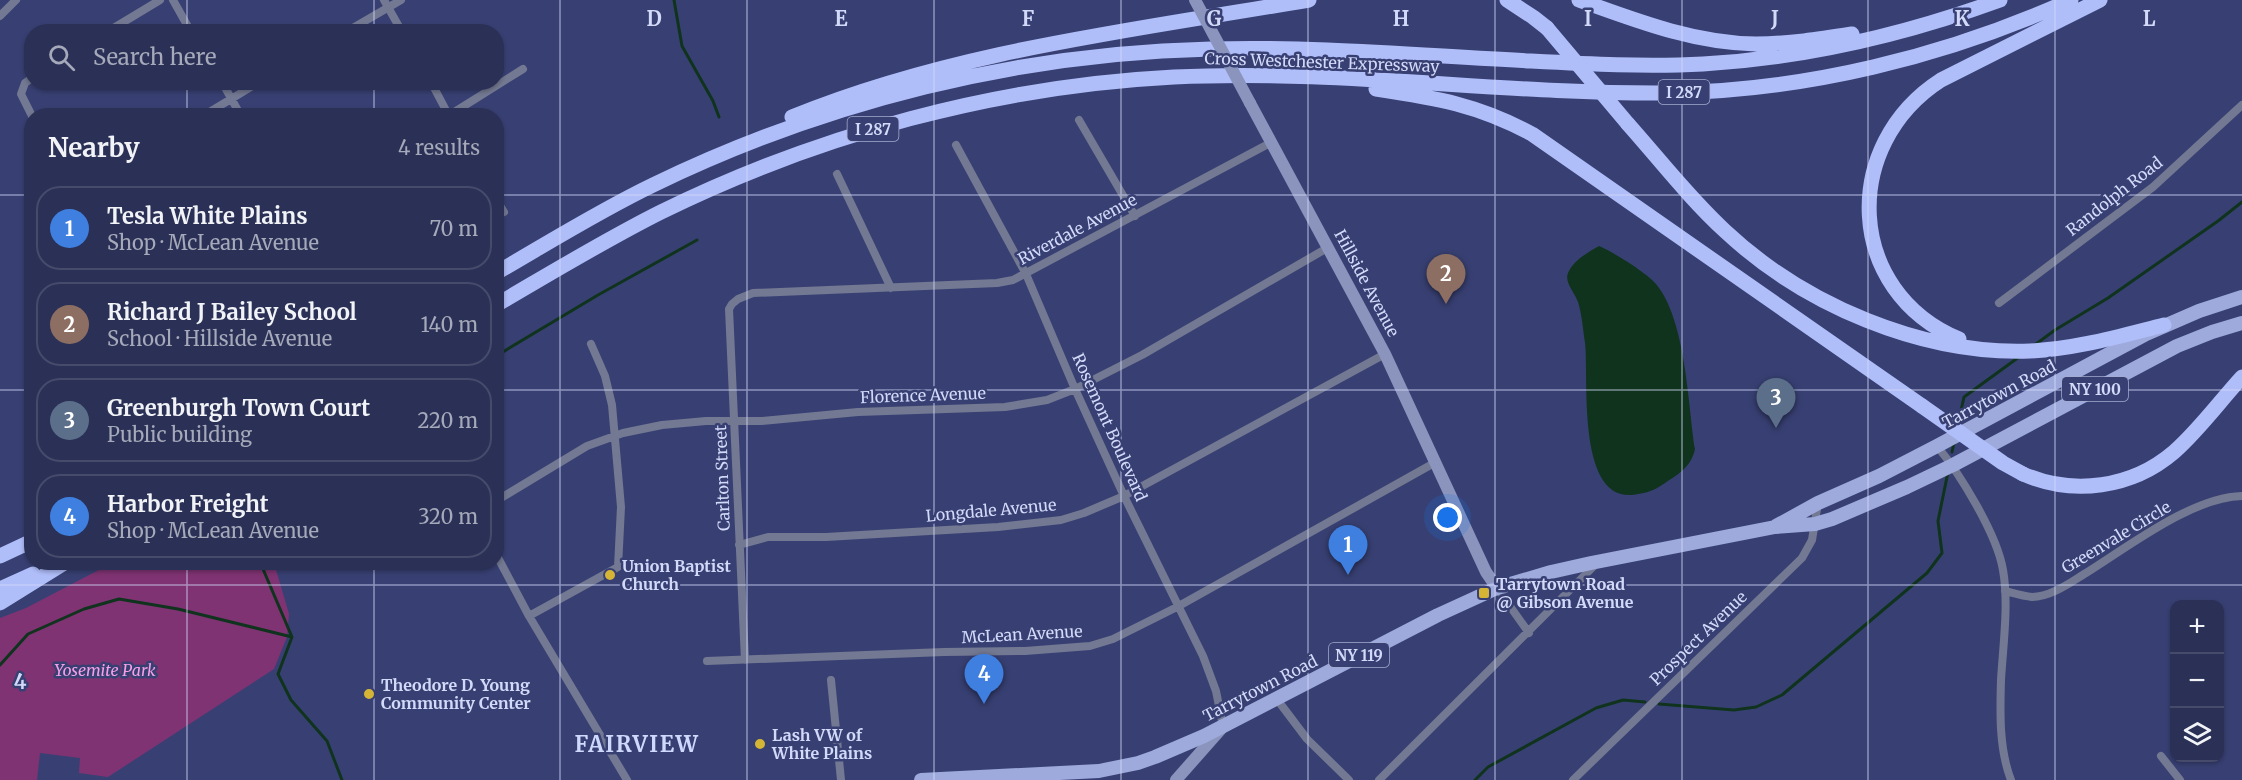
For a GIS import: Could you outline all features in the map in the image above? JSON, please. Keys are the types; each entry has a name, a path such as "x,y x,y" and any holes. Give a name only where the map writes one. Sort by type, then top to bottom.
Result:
{"highway":[{"path":"687,169 789,118 900,80 1051,45 1309,0"},
{"path":"1507,0 1547,28 1628,124 1725,232 1797,286 1837,307 1898,331 1960,345 2015,351 2072,346 2164,325"},
{"path":"1579,0 1663,29 1700,38 1736,43 1796,42 1929,24"},
{"name":"Cross Westchester Expressway","path":"504,268 601,212 687,169 775,133 867,103 979,75 1093,57 1169,50 1247,48 1591,64 1676,65 1743,61 1819,50 1929,24 2000,0"},
{"name":"Cross Westchester Expressway","path":"504,300 606,241 699,194 785,159 874,129 985,102 1096,84 1199,76 1284,76 1609,92 1667,93 1745,88 1823,77 1899,61 1973,39 2071,0"},
{"path":"2015,351 1986,347 1956,339 1927,321 1903,298 1884,271 1872,238 1869,200 1874,166 1889,131 1900,115 1925,90 2100,0"},
{"path":"1284,76 1451,101 1495,116 1523,129 1570,158 2003,463 2023,474 2050,484 2088,486 2116,482 2158,464 2180,446 2242,377"},
{"path":"0,546 24,538"},
{"path":"0,556 24,545"},
{"path":"0,589 40,570"},
{"path":"0,603 53,570"}],"main road":[{"name":"Hillside Avenue","path":"1195,0 1385,354 1486,572 1497,588"},
{"name":"Tarrytown Road","path":"1774,527 1818,503 1879,476 2164,325 2199,310 2242,297"},
{"name":"Tarrytown Road","path":"921,780 1080,773 1119,768 1172,751 1447,610 1497,588 1546,573 1599,561 1774,527 1815,524 1889,495 1953,465 2160,355 2212,332 2242,323"},
{"path":"1176,780 1223,726"}],"street":[{"path":"0,16 16,0"},
{"path":"120,24 160,0"},
{"path":"172,0 186,24"},
{"path":"357,24 386,3 401,0"},
{"path":"386,3 398,24"},
{"path":"504,81 523,69"},
{"path":"24,86 21,89 22,100 27,108"},
{"path":"227,90 237,108"},
{"path":"217,108 246,90"},
{"path":"435,90 445,108"},
{"path":"460,108 489,90"},
{"name":"Randolph Road","path":"1999,303 2153,187 2242,105"},
{"path":"1080,120 1135,216"},
{"name":"Riverdale Avenue","path":"738,299 753,293 997,283 1013,280 1272,142"},
{"name":"Rosemont Boulevard","path":"956,146 1026,274 1124,496 1203,656 1216,691 1223,726"},
{"path":"837,174 891,288"},
{"name":"Florence Avenue","path":"504,496 587,446 623,433 662,425 761,421 858,412 1005,407 1047,400 1142,355 1329,247"},
{"name":"Carlton Street","path":"738,299 729,309 745,660"},
{"path":"529,616 618,567 621,507 612,405 605,376 591,344"},
{"name":"Longdale Avenue","path":"739,545 768,537 826,537 1061,520 1124,496 1385,354"},
{"path":"1936,446 1953,465 1998,551 2004,573 2001,703 2003,753 2011,780"},
{"name":"McLean Avenue","path":"706,661 1025,651 1090,646 1129,633 1436,462"},
{"name":"Greenvale Circle","path":"2005,591 2033,597 2061,588 2159,526 2199,507 2231,496 2242,496"},
{"name":"Prospect Avenue","path":"1573,780 1795,566 1808,551 1818,503"},
{"path":"1379,780 1599,561"},
{"path":"504,569 529,616 627,780"},
{"path":"1497,588 1529,633"},
{"path":"831,680 841,780"},
{"path":"1276,698 1307,739 1349,780"},
{"path":"2161,756 2180,780"}],"green space":[{"name":"Yosemite Park","path":"99,570 276,570 289,614 287,637 274,669 108,777 79,773 80,758 40,753 37,780 0,780 0,618 26,608"}],"shaded area":[{"path":"1599,246 1629,263 1656,284 1674,319 1684,363 1695,449 1693,456 1687,466 1673,478 1655,489 1636,495 1614,491 1602,478 1594,458 1589,433 1585,343 1578,302 1567,276 1577,261"}],"waterway":[{"path":"674,0 682,46 713,101 719,117"},
{"path":"2036,344 2108,298 2242,202"},
{"path":"504,351 697,240"},
{"path":"1958,424 1964,397 2019,357"},
{"path":"1952,452 1954,443"},
{"path":"1659,704 1734,710 1756,707 1782,695 1927,573 1942,553 1938,521 1948,472"},
{"path":"263,570 292,637 278,674 291,700 327,741 342,780"},
{"path":"0,665 28,634 84,609 119,599 178,609 292,637"},
{"path":"1475,780 1488,767 1596,708 1623,700 1645,702"}],"place":[{"name":"Richard J Bailey School","path":"1446,304"},
{"name":"Greenburgh Town Court","path":"1776,428"},
{"name":"Union Baptist Church","path":"610,575"},
{"name":"Tesla White Plains","path":"1348,575"},
{"name":"Tarrytown Road @ Gibson Avenue","path":"1484,593"},
{"name":"Theodore D. Young Community Center","path":"369,694"},
{"name":"Harbor Freight","path":"984,704"},
{"name":"Lash VW of White Plains","path":"760,744"}],"district":[{"name":"FAIRVIEW","path":"637,744"}]}
